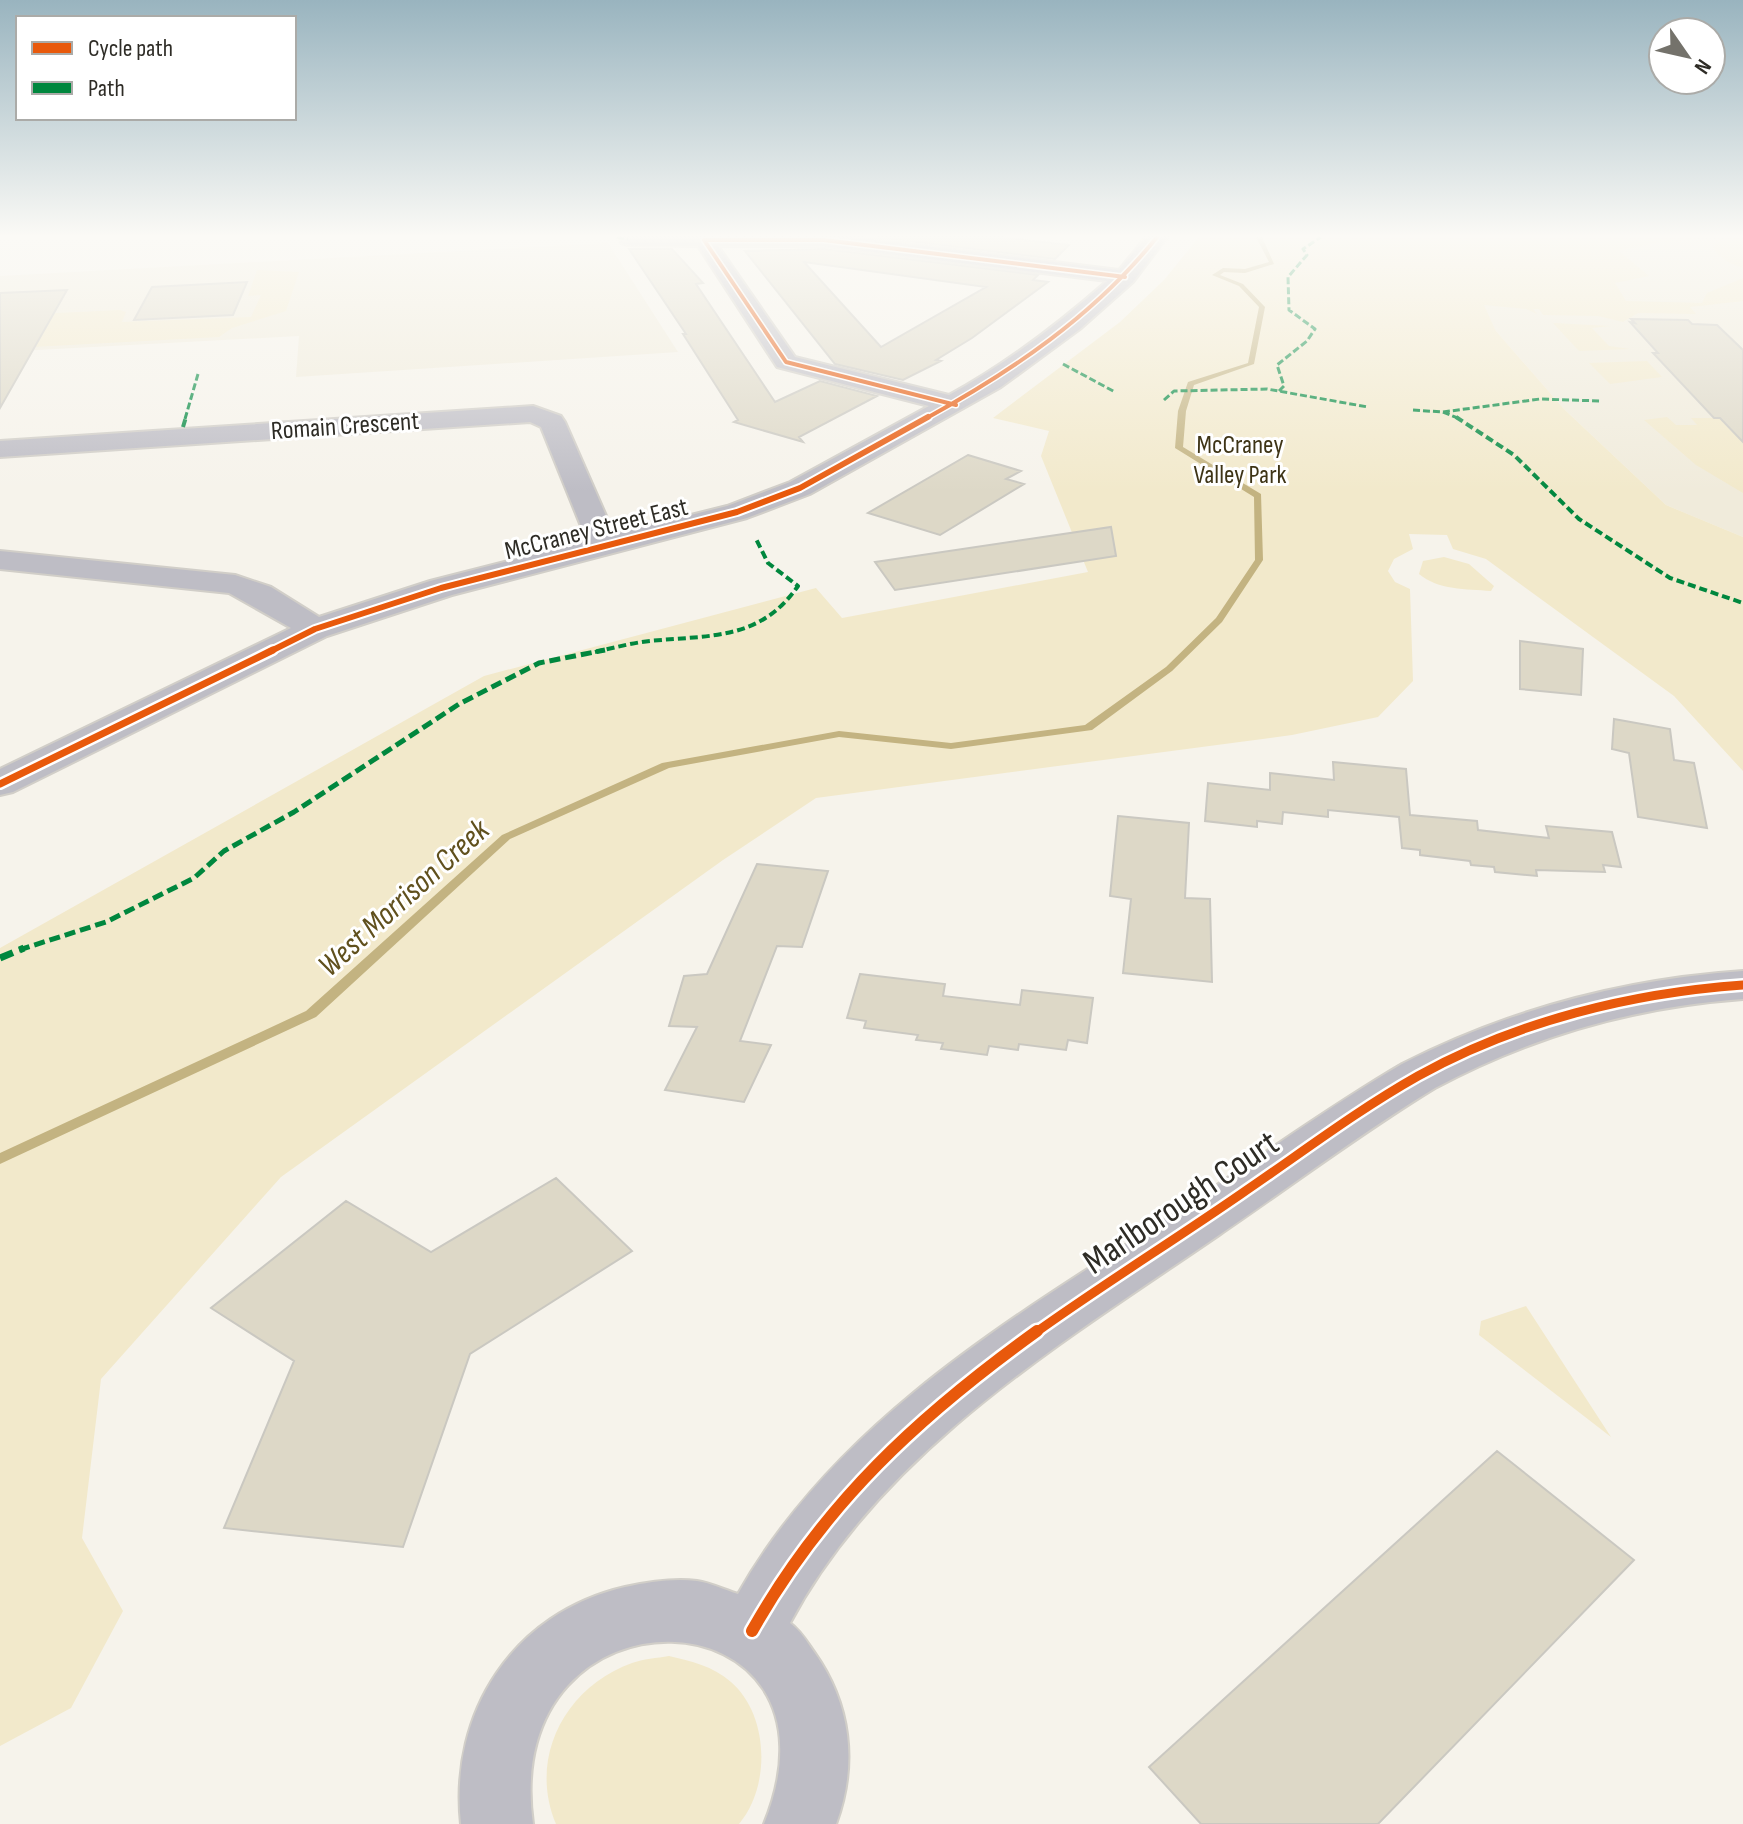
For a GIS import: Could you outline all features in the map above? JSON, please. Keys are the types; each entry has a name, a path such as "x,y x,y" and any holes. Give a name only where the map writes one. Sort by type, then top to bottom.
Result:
{"street":[{"path":"759,322 786,362 956,405"},
{"name":"McCraney Street East","path":"0,784 315,629 441,588 737,512 800,488 956,405 1074,322"},
{"name":"Romain Crescent","path":"0,449 533,414 552,422 605,548"},
{"path":"0,560 235,584 260,594 315,629"},
{"name":"Marlborough Court","path":"752,1631 789,1567 838,1504 922,1419 1104,1283 1392,1092 1480,1046 1576,1012 1637,995 1743,985"},
{"path":"497,1824 495,1762 511,1710 542,1666 584,1632 632,1612 682,1608 729,1619 752,1631 770,1644 794,1673 811,1710 817,1751 811,1798 800,1824"}],"shaded area":[{"path":"0,322 659,322 678,352 296,377 299,336 0,352"},
{"path":"1492,322 1743,322 1743,537 1666,505 1564,409"}],"green space":[{"path":"32,322 251,322 232,328 219,337 14,348"},
{"name":"McCraney Valley Park","path":"1120,322 1492,322 1496,331 1564,409 1666,505 1743,537 1743,771 1674,696 1486,559 1453,549 1447,535 1409,534 1413,549 1394,559 1388,571 1395,582 1410,589 1413,681 1378,717 1292,735 816,798 723,860 281,1177 101,1379 82,1538 123,1611 71,1708 0,1746 0,948 484,676 816,588 842,618 1088,572 1041,456 1049,431 993,418"},
{"path":"1553,323 1610,326 1592,328 1609,346 1630,349 1579,351"},
{"path":"1647,361 1662,377 1610,384 1589,363"},
{"path":"1667,417 1676,425 1697,425 1691,418 1720,418 1743,442 1743,493 1696,465 1644,420"},
{"path":"1444,557 1469,564 1494,586 1491,591 1444,586 1419,574 1423,561"},
{"path":"1526,1306 1611,1437 1479,1335 1481,1321"},
{"path":"669,1656 702,1665 724,1676 744,1696 753,1713 759,1731 761,1771 757,1790 739,1824 556,1824 548,1799 550,1750 558,1728 571,1707 608,1674 636,1662"}],"building":[{"path":"0,322 49,322 0,408"},
{"path":"678,322 722,322 775,402 820,381 877,396 799,437 803,442 734,422 738,420 683,334 686,334"},
{"path":"802,322 858,322 881,347 925,322 994,322 936,360 941,361 903,380 835,364"},
{"path":"1630,322 1717,325 1743,350 1743,442 1720,418 1714,418 1653,353 1658,353"},
{"path":"968,455 1021,471 1006,479 1024,484 940,535 868,513"},
{"path":"1111,527 1116,556 895,590 875,562"},
{"path":"1520,641 1583,649 1581,695 1520,689"},
{"path":"1614,719 1670,729 1674,760 1694,763 1707,828 1638,817 1629,753 1612,749"},
{"path":"1333,762 1406,769 1410,815 1477,821 1478,830 1549,838 1546,826 1612,832 1621,867 1603,865 1605,872 1536,870 1537,876 1495,872 1494,867 1420,855 1420,850 1402,848 1399,817 1328,810 1328,817 1283,812 1282,824 1257,821 1257,827 1205,821 1208,783 1270,790 1270,773 1334,780"},
{"path":"1118,816 1189,823 1185,898 1210,899 1212,982 1123,973 1131,899 1110,896"},
{"path":"757,864 828,871 802,947 777,946 740,1041 771,1045 744,1102 665,1090 697,1027 669,1026 684,976 707,974"},
{"path":"860,974 945,984 943,996 1020,1005 1022,990 1093,998 1087,1043 1068,1040 1066,1050 1019,1044 1018,1050 989,1046 987,1055 941,1049 943,1043 916,1040 918,1035 864,1028 866,1021 847,1018"},
{"path":"556,1178 632,1251 470,1354 403,1547 224,1528 294,1361 211,1308 346,1201 431,1252"},
{"path":"1497,1451 1634,1560 1378,1824 1201,1824 1149,1767"}],"waterway":[{"name":"West Morrison Creek","path":"0,1159 311,1014 506,837 666,765 839,734 951,746 1088,728 1169,669 1219,620 1259,560 1258,496 1179,448 1182,411 1191,384 1251,364 1259,322"}],"marked path":[{"path":"1279,391 1284,386 1277,365 1280,359 1307,341 1315,329 1306,322"},
{"path":"1063,364 1115,392"},
{"path":"183,427 198,374"},
{"path":"1164,400 1174,391 1267,389 1368,407"},
{"path":"1413,410 1443,412 1540,399 1601,401"},
{"path":"1443,412 1460,419 1514,455 1579,519 1670,578 1743,603"},
{"path":"0,958 41,941 106,922 194,878 224,851 294,812 459,704 539,663 648,641 707,639 754,625 782,609 798,586 768,563 755,537"}],"cycle path":[{"path":"759,322 786,362 956,405"},
{"path":"0,784 315,629 441,588 737,512 800,488 992,382 1074,322"},
{"path":"752,1631 784,1575 833,1509 883,1456 938,1407 1056,1318 1387,1094 1450,1059 1579,1012 1675,991 1743,985"}]}
